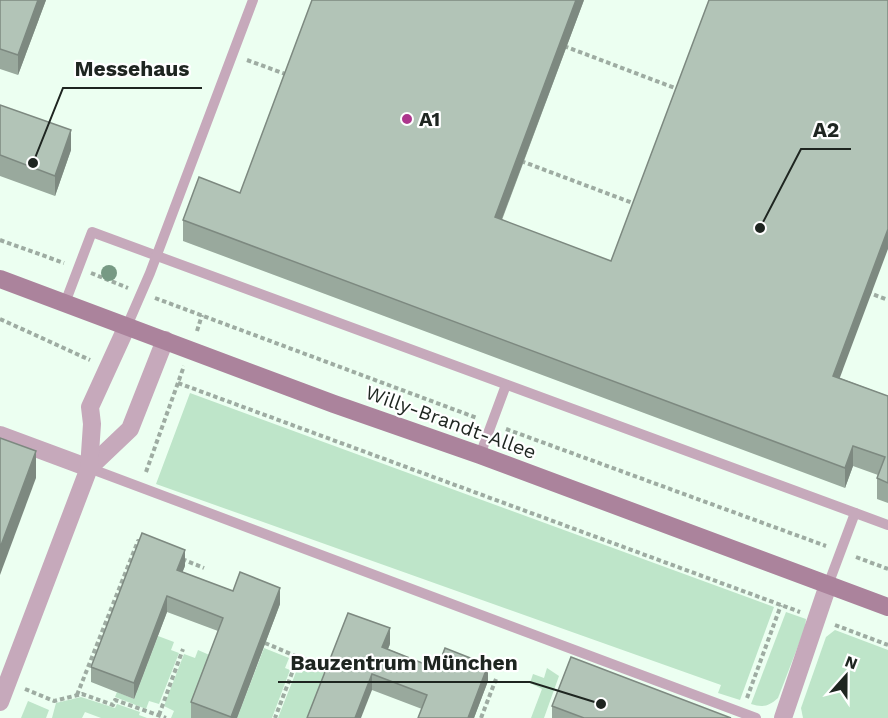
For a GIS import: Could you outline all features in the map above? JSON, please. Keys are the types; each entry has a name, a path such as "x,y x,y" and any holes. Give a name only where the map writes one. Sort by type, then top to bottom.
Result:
{"main road":[{"name":"Willy-Brandt-Allee","path":"0,279 888,607"}],"street":[{"path":"3,690 89,468 92,424 90,407 127,326"},
{"path":"89,468 130,429 165,340"},
{"path":"0,435 89,468"},
{"path":"783,718 828,585"}],"lane":[{"path":"127,326 157,256 253,0"},
{"path":"65,303 92,232 888,525"},
{"path":"480,455 506,385"},
{"path":"89,468 756,718"},
{"path":"828,585 855,513"}],"path":[{"path":"558,44 682,91"},
{"path":"232,54 291,76"},
{"path":"515,159 647,208"},
{"path":"0,240 888,569"},
{"path":"862,290 888,300"},
{"path":"0,319 109,367"},
{"path":"140,487 178,383 888,645"},
{"path":"77,695 138,541 149,545"},
{"path":"182,559 204,568"},
{"path":"744,705 781,605"},
{"path":"265,643 333,669"},
{"path":"159,715 183,648"},
{"path":"275,718 298,657"},
{"path":"481,718 496,679"},
{"path":"3,690 54,701 82,694 113,705 115,700 166,718"}],"green space":[{"path":"190,393 774,607 740,700 718,693 721,685 156,484"},
{"path":"786,612 806,619 805,628 778,698 766,706 751,704"},
{"path":"835,630 888,650 888,718 803,718 801,708 826,637"},
{"path":"158,636 174,642 171,650 179,653 159,704 149,701 146,709 115,697 117,692 134,699"},
{"path":"264,648 289,658 285,668 290,670 272,718 237,718"},
{"path":"198,650 214,657 191,718 171,718 174,711 164,706 184,654 195,658"},
{"path":"306,663 331,672 313,718 278,718 296,672 302,673"},
{"path":"547,668 559,676 544,718 531,718 542,689 530,683 533,674 544,678"},
{"path":"81,697 115,708 117,704 140,712 139,715 147,718 101,718 85,712 82,718 52,718 56,703"},
{"path":"28,701 49,710 46,718 21,718"}],"building":[{"path":"0,0 38,0 18,55 0,49"},
{"path":"312,0 576,0 495,217 611,261 709,0 888,0 888,229 833,376 888,396 888,483 877,478 885,457 853,446 845,468 183,220 199,177 240,193"},
{"path":"0,105 71,130 55,176 0,155"},
{"path":"0,438 36,451 0,548"},
{"path":"142,533 185,550 177,570 233,591 240,572 280,588 231,717 191,702 223,618 167,596 134,683 91,667"},
{"path":"348,613 390,628 382,647 437,669 445,648 488,665 468,718 418,718 427,695 372,674 355,718 307,718"},
{"path":"571,657 731,718 584,718 552,706"}],"place":[{"name":"A1","path":"407,119"},
{"name":"Messehaus","path":"33,163"},
{"name":"A2","path":"760,228"},
{"name":"Bauzentrum München","path":"601,704"}]}
